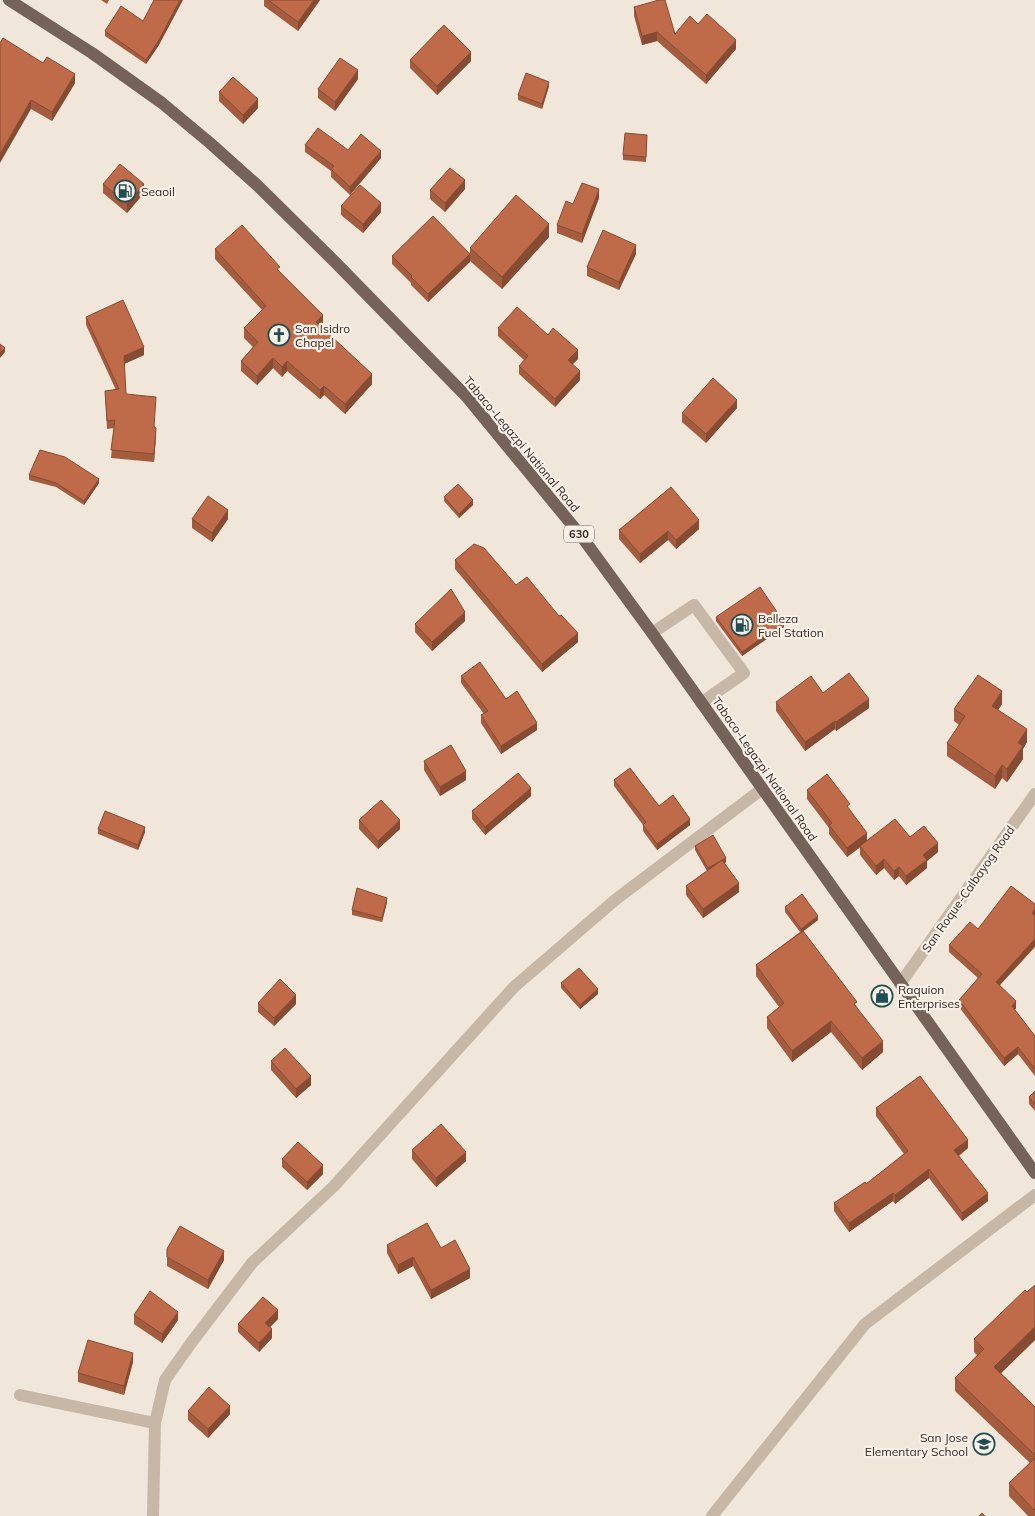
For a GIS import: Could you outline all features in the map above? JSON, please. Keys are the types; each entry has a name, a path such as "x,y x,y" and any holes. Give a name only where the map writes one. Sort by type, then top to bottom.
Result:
{"main road":[{"name":"Tabaco-Legazpi National Road","path":"9,0 92,53 162,103 217,149 300,228 466,396 582,537 1035,1172"}],"street":[{"path":"652,633 694,605 744,673 702,704"},
{"path":"153,1516 156,1423 165,1380 252,1263 334,1186 514,987 615,900 762,789"},
{"name":"San Roque-Calbayog Road","path":"900,984 1035,794"},
{"path":"712,1516 865,1324 1035,1195"},
{"path":"20,1395 156,1423"}],"building":[{"path":"154,0 180,0 146,60 105,31 121,6 143,21"},
{"path":"268,0 314,0 298,22"},
{"path":"665,0 675,34 690,16 698,24 707,14 736,40 706,75 657,32 642,36 634,7"},
{"path":"444,25 471,52 437,86 410,60"},
{"path":"3,38 43,63 47,57 75,74 52,112 31,100 0,154 0,43"},
{"path":"340,58 358,70 335,102 318,89"},
{"path":"526,73 549,82 542,104 518,95"},
{"path":"233,77 258,99 243,115 219,92"},
{"path":"318,128 348,150 361,134 381,151 350,187 331,169 334,166 305,145"},
{"path":"625,133 647,135 646,157 623,155"},
{"path":"120,164 144,184 127,204 103,184"},
{"path":"450,168 465,180 445,203 430,190"},
{"path":"582,183 599,189 582,234 557,225 566,201 573,204"},
{"path":"360,185 381,203 363,224 341,206"},
{"path":"516,195 549,224 502,277 470,248"},
{"path":"433,216 470,254 428,294 392,256"},
{"path":"242,225 280,267 277,269 323,315 316,322 372,374 345,404 324,386 320,390 287,361 282,367 273,358 257,376 241,361 258,342 244,328 266,306 215,249"},
{"path":"603,230 636,245 619,282 587,267"},
{"path":"123,300 144,347 124,356 126,394 156,397 154,454 111,450 115,420 107,421 105,391 119,389 86,317"},
{"path":"517,307 548,335 553,328 578,350 568,360 580,371 555,399 519,366 528,356 498,328"},
{"path":"0,344 5,348 0,353"},
{"path":"713,378 737,400 706,434 682,413"},
{"path":"40,450 65,457 99,479 84,501 56,483 29,475"},
{"path":"458,484 473,500 459,514 444,497"},
{"path":"671,487 699,520 676,540 668,531 640,554 619,530"},
{"path":"208,496 228,510 212,533 192,519"},
{"path":"474,544 484,548 516,585 527,577 559,616 561,615 578,633 542,664 455,560"},
{"path":"760,587 784,622 742,652 716,617"},
{"path":"451,589 465,612 432,642 415,624"},
{"path":"480,662 506,699 517,691 537,723 501,746 481,715 488,711 461,676"},
{"path":"849,673 869,699 805,742 776,702 811,676 823,693"},
{"path":"978,675 1002,691 992,706 1027,729 1018,743 1023,746 1007,769 1002,765 995,776 947,743 965,716 954,709"},
{"path":"451,745 466,771 440,787 424,761"},
{"path":"630,768 659,806 673,795 690,819 657,844 643,825 646,822 614,780"},
{"path":"518,773 531,788 485,827 472,811"},
{"path":"827,774 850,804 847,806 867,833 847,848 829,825 832,823 807,790"},
{"path":"381,800 400,820 378,841 359,820"},
{"path":"105,811 145,827 138,845 98,829"},
{"path":"895,819 910,837 924,826 938,843 923,855 927,860 906,876 899,867 894,871 884,859 876,866 860,846"},
{"path":"713,835 726,858 708,868 695,846"},
{"path":"722,860 739,883 703,909 686,886"},
{"path":"1011,886 1035,904 1035,909 1032,913 1035,916 1035,939 996,982 1016,1001 1012,1006 1035,1036 1035,1069 1018,1047 1004,1058 959,1000 982,974 949,945 970,922 978,929"},
{"path":"357,888 387,898 382,918 352,910"},
{"path":"802,894 818,916 801,929 785,907"},
{"path":"803,931 857,1002 854,1004 883,1041 862,1058 831,1021 792,1051 767,1017 784,1003 756,965"},
{"path":"579,968 598,989 580,1005 561,983"},
{"path":"280,979 296,995 274,1018 258,1003"},
{"path":"285,1048 311,1076 296,1089 271,1061"},
{"path":"920,1076 968,1140 954,1150 988,1193 962,1213 929,1169 895,1195 893,1193 849,1223 834,1203 865,1182 866,1184 908,1151 876,1108"},
{"path":"1035,1091 1035,1104 1029,1097"},
{"path":"441,1124 466,1152 436,1178 412,1150"},
{"path":"298,1142 323,1165 307,1182 282,1159"},
{"path":"427,1223 441,1248 455,1240 470,1269 431,1290 413,1257 398,1265 387,1245"},
{"path":"180,1226 224,1251 208,1280 167,1257 167,1249"},
{"path":"1035,1285 1035,1327 994,1367 1035,1407 1035,1455 955,1378 984,1349 974,1339 1025,1290 1027,1292"},
{"path":"150,1291 178,1312 162,1334 134,1315"},
{"path":"263,1297 278,1310 265,1323 272,1329 259,1343 238,1324"},
{"path":"88,1340 133,1353 124,1386 78,1373"},
{"path":"209,1387 230,1406 208,1429 188,1411"},
{"path":"1035,1458 1035,1509 1034,1510 1009,1483"}],"place":[{"name":"Seaoil","path":"125,191"},
{"name":"San Isidro Chapel","path":"279,335"},
{"name":"Belleza Fuel Station","path":"742,625"},
{"name":"Raquion Enterprises","path":"882,996"},
{"name":"San Jose Elementary School","path":"984,1444"}]}
